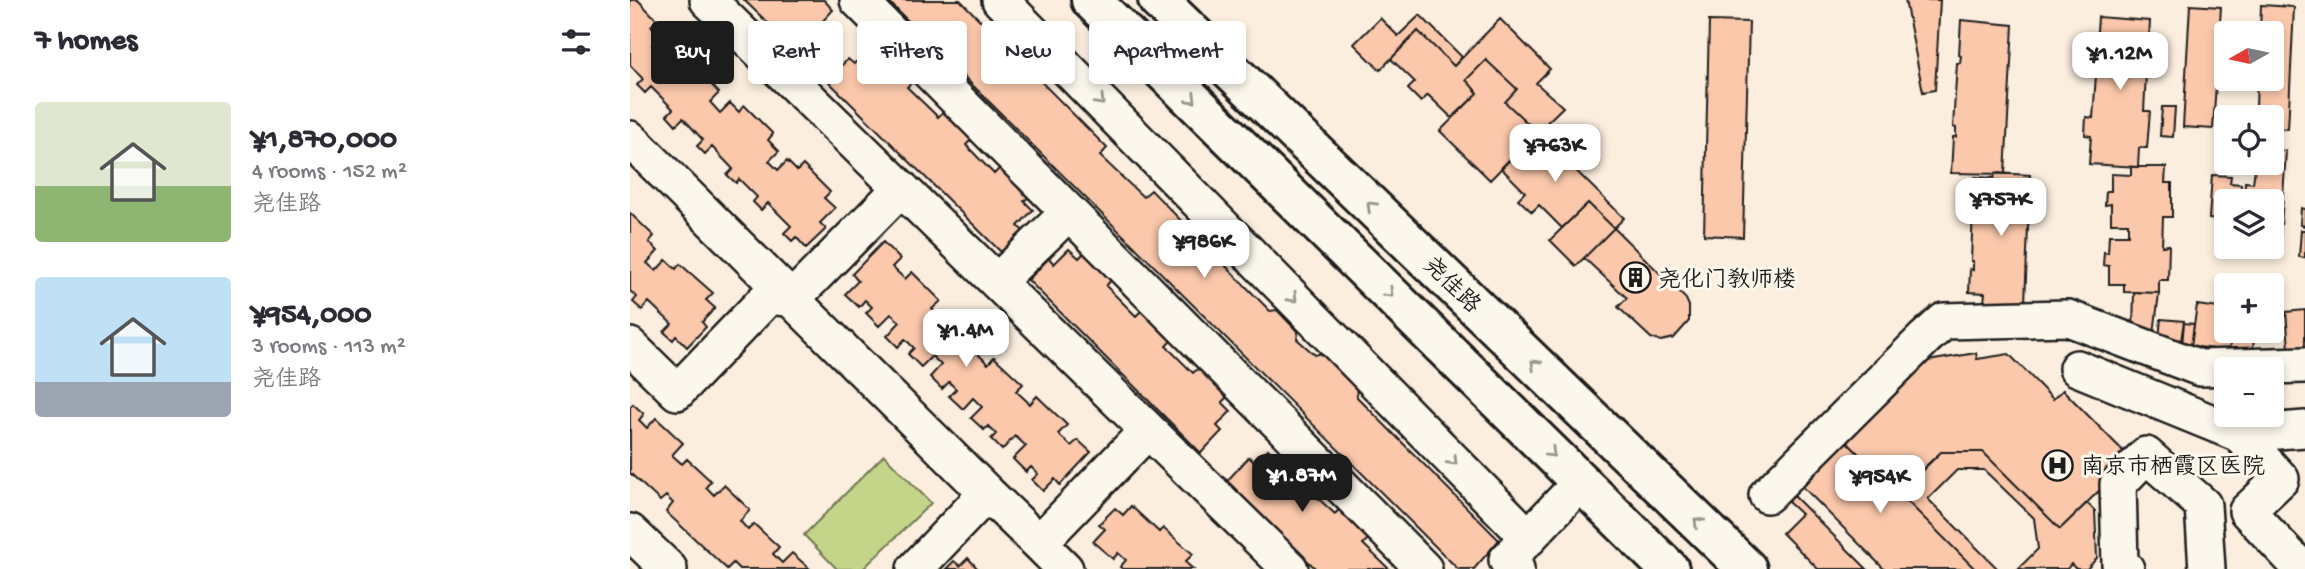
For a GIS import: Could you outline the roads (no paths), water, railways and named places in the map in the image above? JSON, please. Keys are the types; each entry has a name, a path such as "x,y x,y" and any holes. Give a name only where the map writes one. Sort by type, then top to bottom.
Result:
{"main road":[{"path":"1091,0 1669,569"},
{"name":"尧佳路","path":"1158,0 1747,569"}],"lane":[{"path":"708,0 1290,569"},
{"path":"858,0 1424,569"},
{"path":"1000,0 1513,559 1581,482"},
{"path":"630,139 1065,569"},
{"path":"792,299 901,188"},
{"path":"997,282 1069,212"},
{"path":"634,358 677,392 769,296 792,299"},
{"path":"1767,495 1944,321 2068,318 2200,368 2305,365"},
{"path":"2077,368 2239,434 2281,479 2247,511 2302,569"},
{"path":"2239,434 2305,429"},
{"path":"1039,543 1148,430"},
{"path":"2126,569 2120,564 2118,484 2146,455 2203,505 2207,569"},
{"path":"915,569 987,493"},
{"path":"630,532 668,569"}],"place":[{"name":"尧化门教师楼","path":"1635,278"},
{"name":"南京市栖霞区医院","path":"2058,465"}]}
